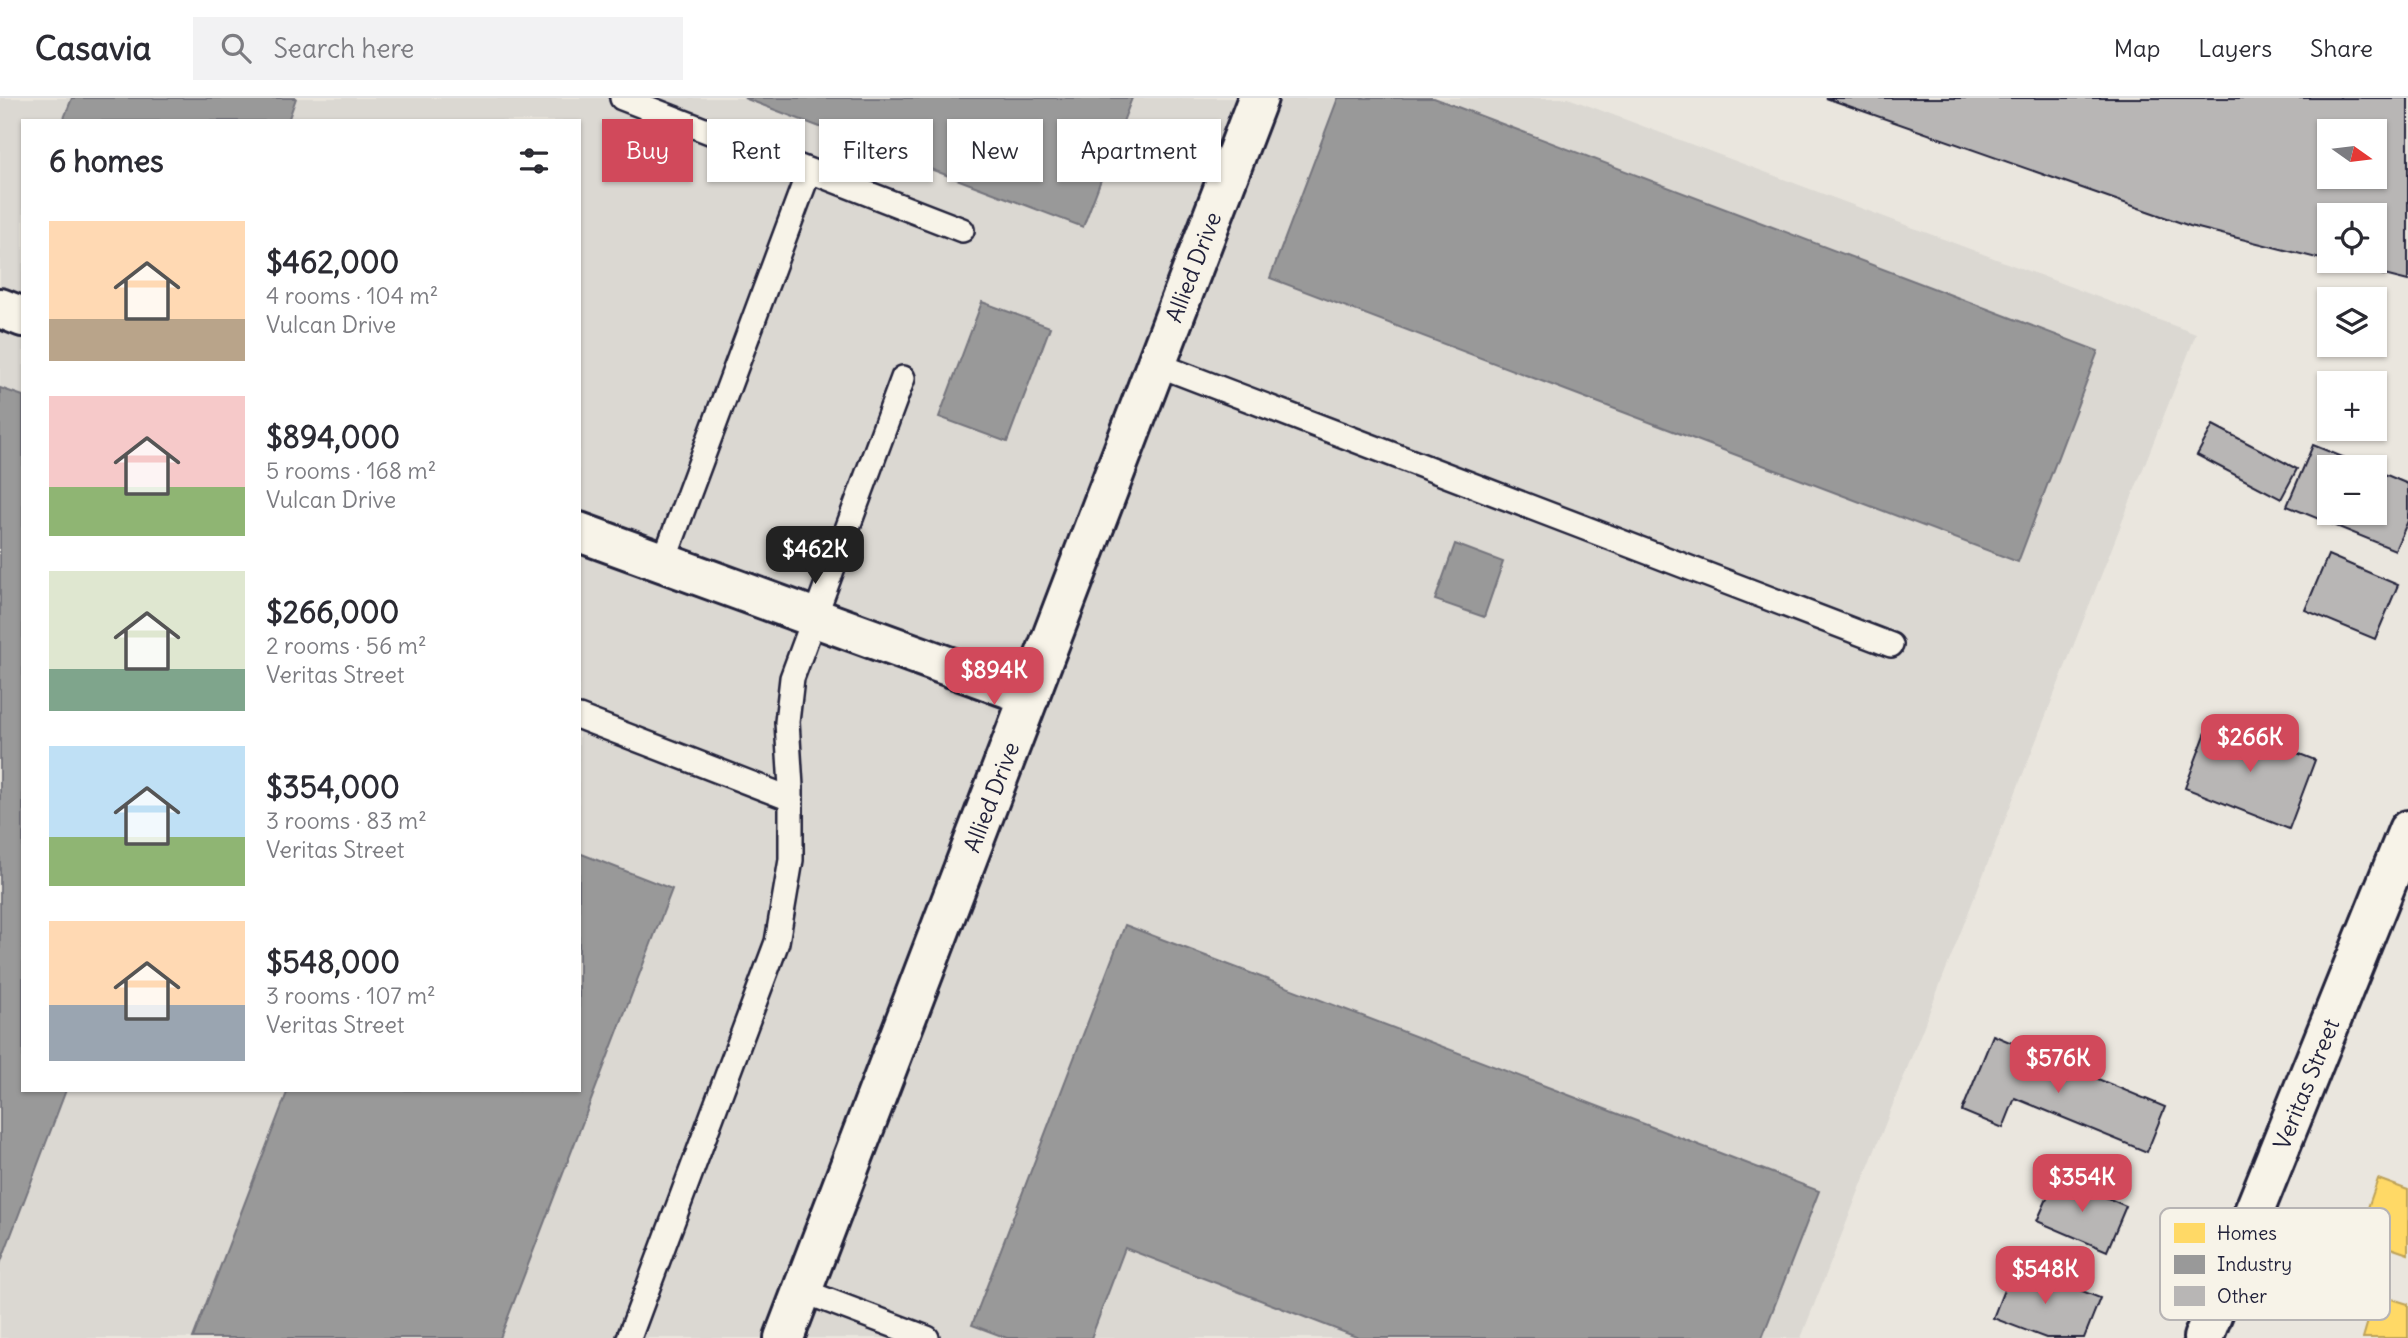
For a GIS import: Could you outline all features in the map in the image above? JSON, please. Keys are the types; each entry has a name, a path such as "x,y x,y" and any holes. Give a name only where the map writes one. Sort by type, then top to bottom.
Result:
{"street":[{"name":"Allied Drive","path":"785,1338 1258,98"},
{"path":"0,308 21,316"},
{"path":"581,533 1030,696"},
{"name":"Veritas Street","path":"2256,1208 2406,840"},
{"name":"Veritas Street","path":"2203,1338 2210,1320"}],"lane":[{"path":"622,98 962,230"},
{"path":"663,563 809,171"},
{"path":"1156,364 1891,645"},
{"path":"629,1338 777,942 791,860 788,722 792,678 903,378"},
{"path":"581,718 791,799"},
{"path":"803,1291 927,1338"}],"shaded area":[{"path":"0,98 1568,98 2196,334 1801,1338 0,1338"}],"building: Homes":[{"path":"2378,1179 2408,1190 2408,1254 2390,1248 2390,1208 2368,1208"},
{"path":"2390,1298 2408,1304 2408,1338 2363,1338 2368,1320 2390,1320"}],"building: Industry":[{"path":"72,98 296,98 289,119 64,119"},
{"path":"744,98 1132,98 1124,119 1057,119 1057,182 1100,182 1083,227 965,182 1043,182 1043,119 947,119 947,175 933,170 933,119 819,119 819,127"},
{"path":"1338,98 1434,98 2098,351 2018,562 1270,278"},
{"path":"982,302 1050,327 1007,442 939,417"},
{"path":"0,388 21,395 21,1092 65,1092 0,1264"},
{"path":"1455,544 1503,562 1484,617 1435,600"},
{"path":"581,854 672,889 500,1338 193,1338 287,1092 581,1092"},
{"path":"1125,925 1819,1191 1762,1338 1359,1338 1125,1248 1091,1338 1007,1338 972,1325"}],"building: Other":[{"path":"1826,98 2408,98 2408,281 2376,273 2387,273 2387,203 2317,203 2317,258 2190,226"},
{"path":"2213,425 2297,469 2281,499 2197,455"},
{"path":"2313,445 2338,455 2317,455 2317,518 2287,506"},
{"path":"2387,475 2408,484 2408,521 2395,550 2334,525 2387,525"},
{"path":"2328,555 2398,585 2375,639 2305,610"},
{"path":"2211,719 2315,760 2289,829 2185,788"},
{"path":"1993,1035 2165,1107 2147,1152 2015,1098 2003,1128 1962,1111"},
{"path":"2057,1176 2126,1206 2107,1251 2037,1221"},
{"path":"2014,1264 2100,1298 2084,1338 2046,1338 1993,1318"}]}
